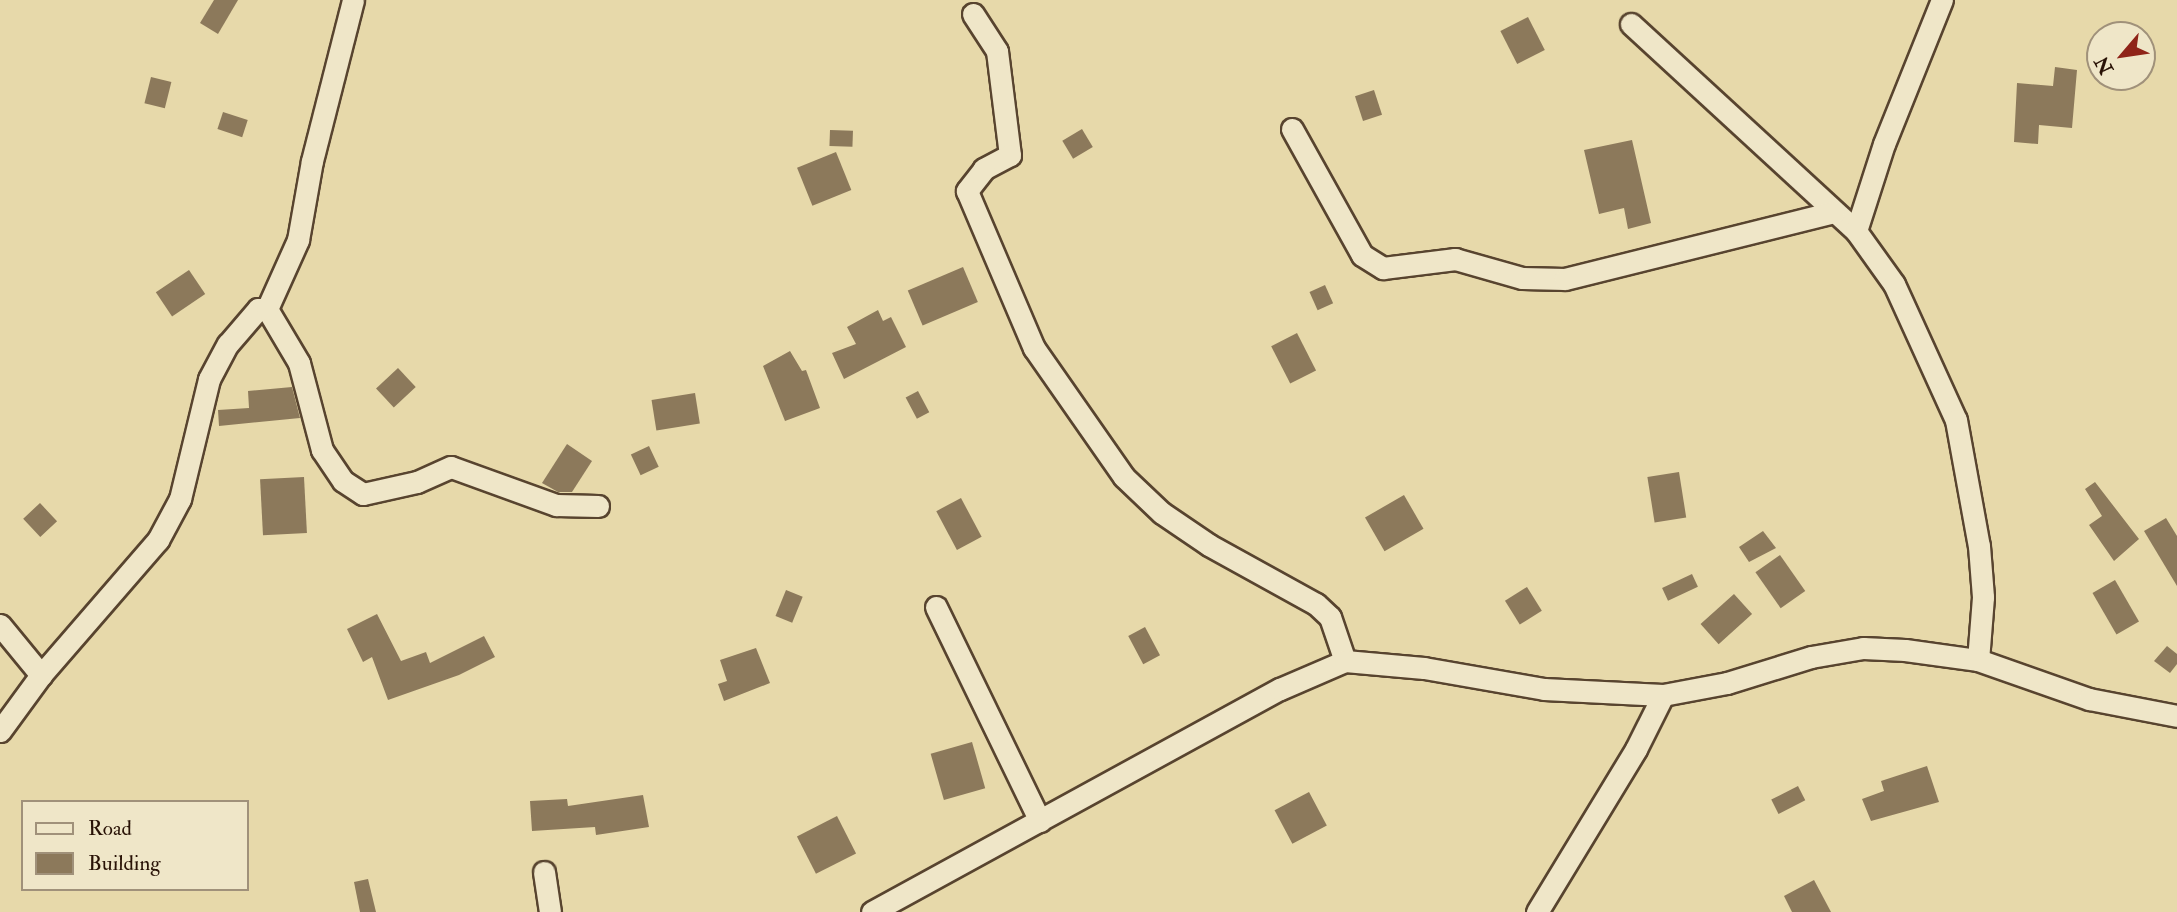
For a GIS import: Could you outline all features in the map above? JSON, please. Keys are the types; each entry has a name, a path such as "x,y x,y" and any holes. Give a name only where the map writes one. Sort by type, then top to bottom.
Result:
{"street":[{"path":"267,309 298,240 312,161 353,0"},
{"path":"1856,231 1884,144 1942,0"},
{"path":"973,14 997,51 1010,155 984,169 967,191 1034,348 1124,477 1161,513 1209,545 1316,604 1329,617 1345,661"},
{"path":"1631,24 1856,231 1894,284 1956,420 1979,546 1983,597 1978,660"},
{"path":"1292,129 1362,255 1383,268 1455,258 1522,278 1565,279 1834,212"},
{"path":"0,731 41,675 158,540 180,499 209,379 228,344 258,309 267,309"},
{"path":"267,309 299,363 322,450 343,481 363,494 417,482 450,467 556,505 598,506"},
{"path":"936,607 1040,821"},
{"path":"0,625 41,675"},
{"path":"872,912 1297,680 1345,661 1424,668 1544,689 1663,695 1727,683 1811,657 1863,648 1978,660 2089,699 2177,716"},
{"path":"1537,912 1636,749 1663,695"},
{"path":"544,872 550,912"}],"building":[{"path":"214,0 238,0 218,34 200,23"},
{"path":"1528,17 1545,50 1517,64 1500,31"},
{"path":"2055,67 2077,70 2072,128 2039,125 2038,144 2014,142 2017,83 2053,86"},
{"path":"151,77 171,82 165,108 144,103"},
{"path":"1374,90 1382,115 1363,121 1355,96"},
{"path":"223,112 248,120 242,137 217,129"},
{"path":"1082,129 1093,147 1073,159 1062,141"},
{"path":"830,130 853,131 852,147 829,146"},
{"path":"1632,140 1651,223 1628,229 1624,208 1599,214 1584,150"},
{"path":"836,152 851,190 812,206 797,168"},
{"path":"963,267 978,302 923,325 908,290"},
{"path":"189,270 205,294 172,316 156,292"},
{"path":"1325,285 1333,303 1318,310 1309,292"},
{"path":"878,310 883,321 891,317 906,347 844,379 832,353 856,344 847,327"},
{"path":"1297,333 1316,370 1290,384 1271,346"},
{"path":"790,351 802,371 806,370 820,408 785,421 763,366"},
{"path":"398,368 416,387 394,407 376,388"},
{"path":"292,387 300,418 219,426 218,410 249,408 248,391"},
{"path":"918,391 929,412 917,419 906,398"},
{"path":"695,393 700,424 656,431 652,400"},
{"path":"567,444 592,461 572,492 558,492 542,483"},
{"path":"649,446 659,467 641,475 631,454"},
{"path":"1679,472 1686,517 1655,522 1647,477"},
{"path":"304,477 307,533 263,535 260,479"},
{"path":"2095,482 2139,539 2114,561 2089,525 2102,516 2085,489"},
{"path":"1404,495 1424,529 1385,551 1365,518"},
{"path":"961,498 982,537 957,550 936,511"},
{"path":"40,503 57,521 40,537 23,519"},
{"path":"2166,518 2177,536 2177,586 2144,531"},
{"path":"1763,531 1776,548 1749,562 1739,547"},
{"path":"1780,555 1805,591 1781,608 1755,572"},
{"path":"1692,574 1698,587 1668,601 1662,588"},
{"path":"2115,580 2139,622 2116,635 2092,593"},
{"path":"1527,587 1542,611 1520,625 1505,601"},
{"path":"786,590 803,597 792,623 776,616"},
{"path":"1734,594 1752,614 1719,644 1701,624"},
{"path":"377,614 401,661 426,652 430,663 484,636 495,657 459,675 388,700 372,657 363,662 347,629"},
{"path":"1145,627 1160,655 1143,664 1128,636"},
{"path":"2167,646 2177,654 2177,664 2170,673 2154,661"},
{"path":"756,648 770,683 724,701 718,684 727,681 720,660"},
{"path":"972,742 985,788 944,800 931,754"},
{"path":"1927,766 1939,802 1871,821 1862,799 1884,791 1881,781"},
{"path":"1798,786 1805,800 1779,814 1771,800"},
{"path":"1309,792 1327,826 1292,844 1275,810"},
{"path":"643,795 649,827 596,835 595,827 532,831 530,801 567,799 568,806"},
{"path":"837,816 856,853 816,874 797,836"},
{"path":"368,879 376,912 360,912 354,882"},
{"path":"1814,880 1831,912 1792,912 1784,896"}]}
